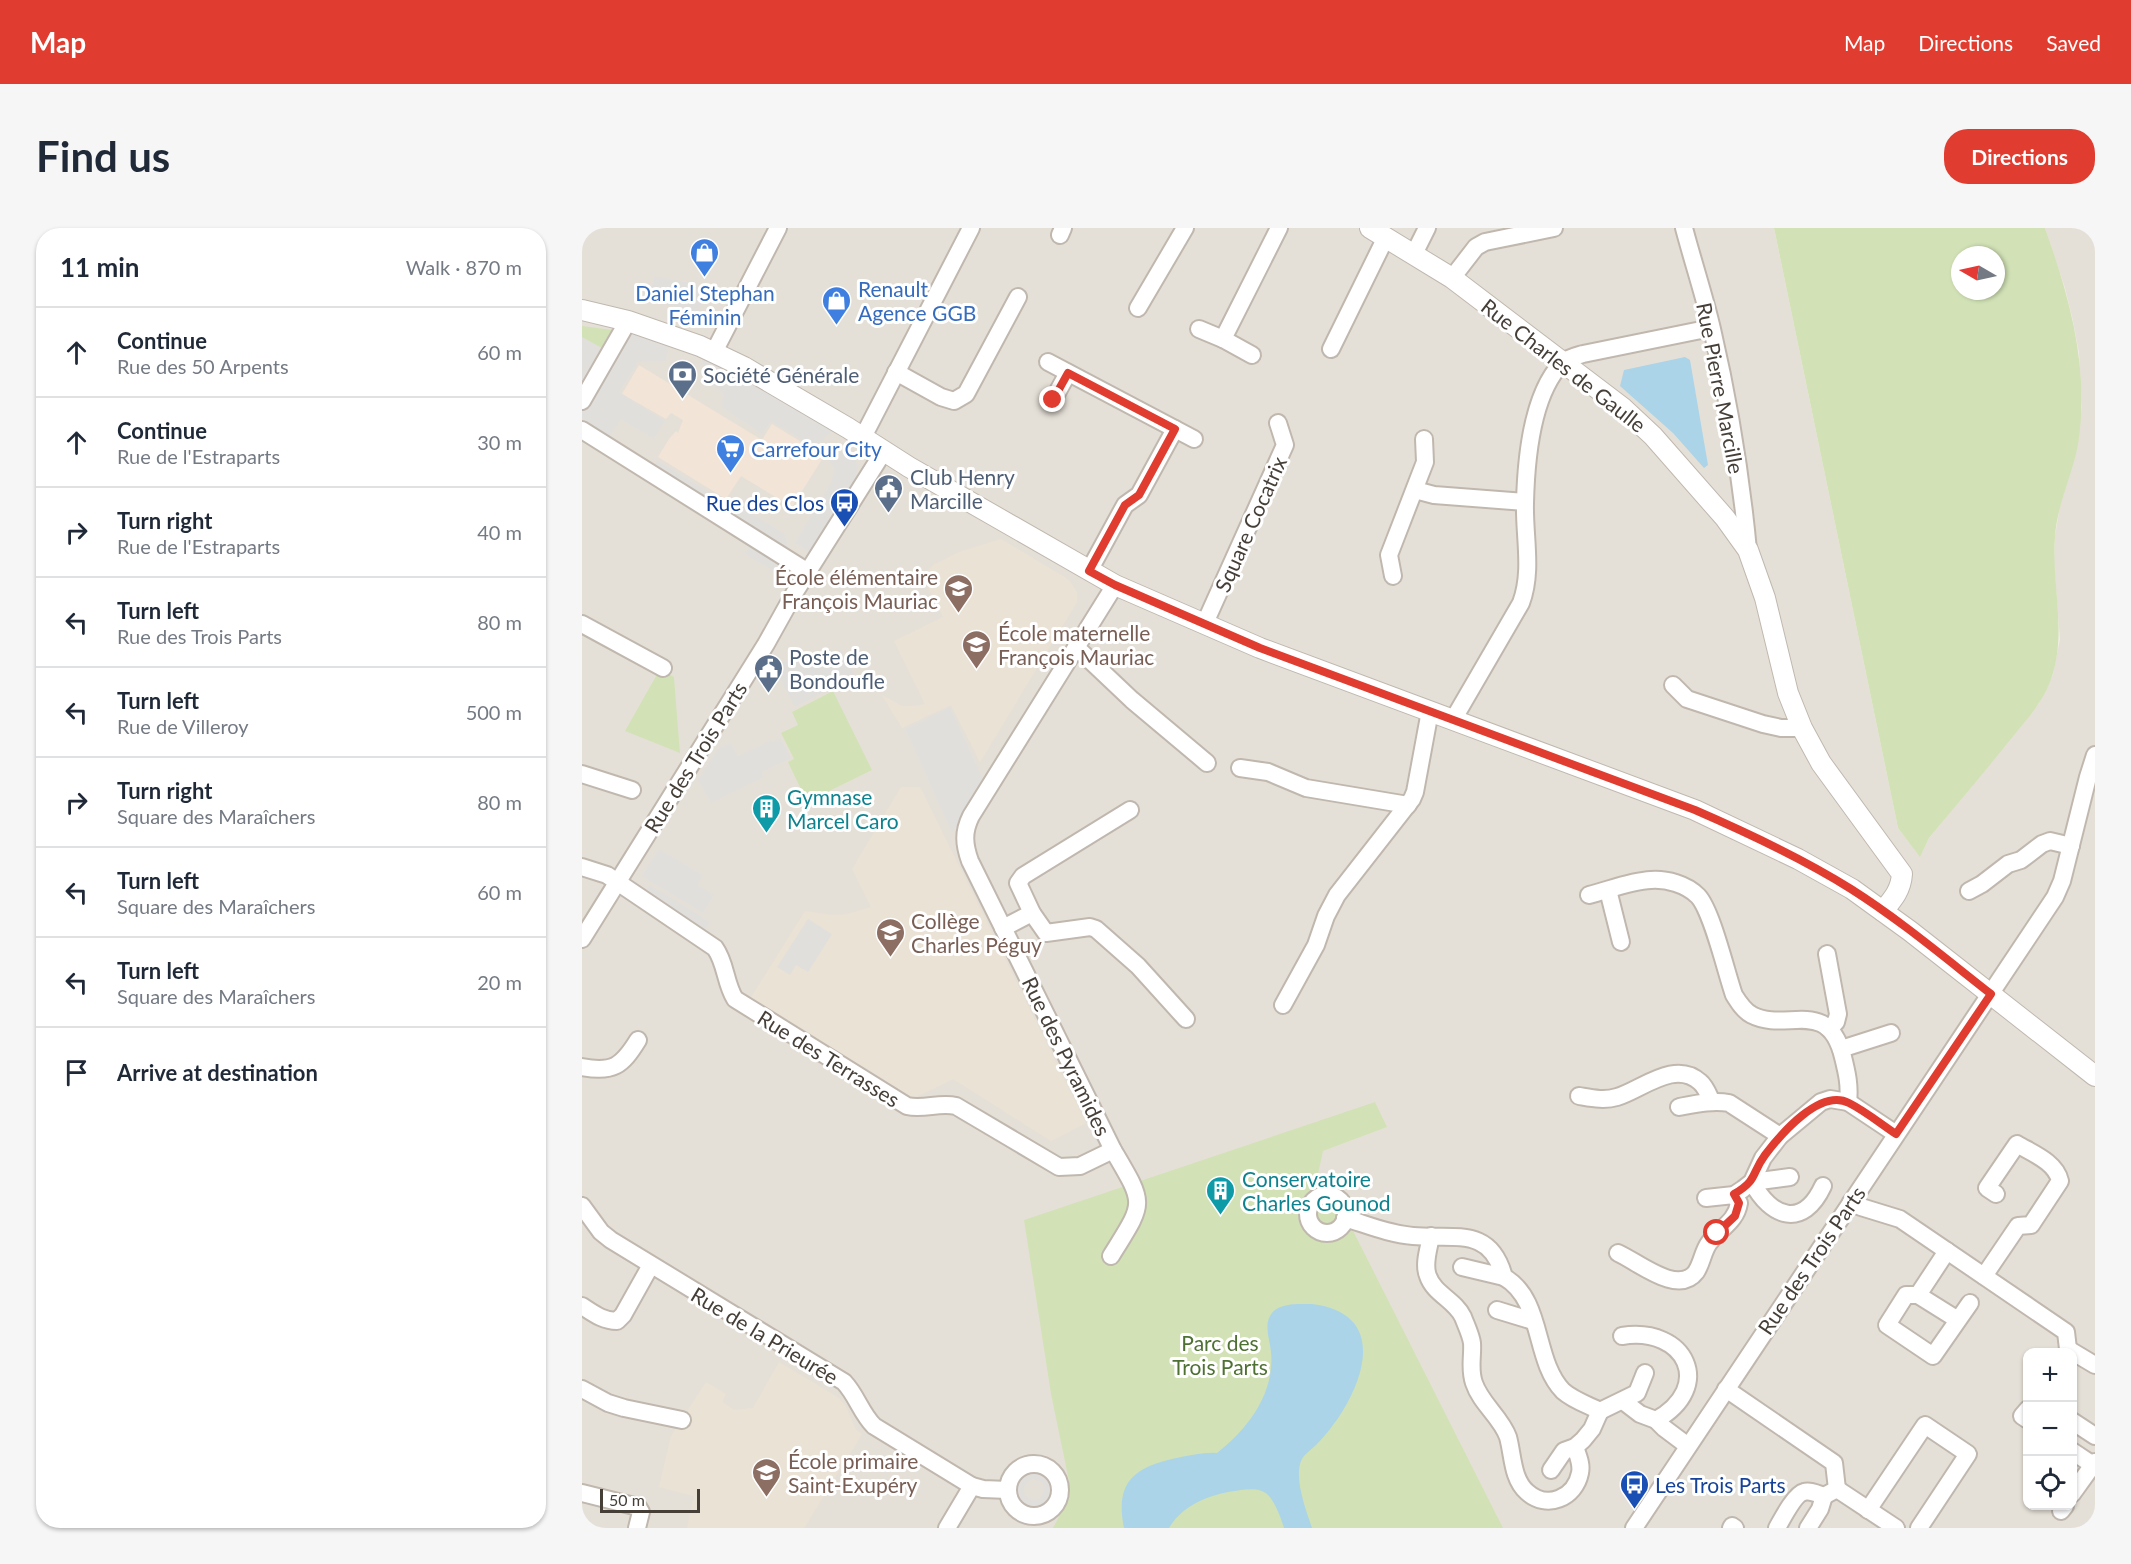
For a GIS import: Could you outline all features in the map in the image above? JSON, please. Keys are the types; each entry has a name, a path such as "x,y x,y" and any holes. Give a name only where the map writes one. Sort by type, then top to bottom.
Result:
{"street":[{"path":"714,352 778,228"},
{"path":"863,437 971,228"},
{"path":"1138,308 1185,228"},
{"path":"1223,339 1279,228"},
{"path":"1414,254 1427,228"},
{"path":"1452,278 1476,247 1485,242 1554,228"},
{"name":"Rue Pierre Marcille","path":"1684,228 1711,328 1726,397 1744,508 1748,550"},
{"path":"1338,342 1378,232"},
{"name":"Rue Charles de Gaulle","path":"1378,232 1452,278 1623,408 1653,436 1725,518 1748,550 1765,597 1788,693 1802,728 1821,763 1902,874 1902,883 1897,894 1883,911"},
{"path":"896,372 941,397 954,401 966,394 1018,297"},
{"path":"582,310 628,321 714,352 786,390 884,451 1115,585 1260,648 1695,810 1798,859 1883,911 2095,1076"},
{"path":"582,401 628,321"},
{"path":"1454,720 1521,603 1527,587 1525,502 1529,449 1545,387 1563,362 1582,354 1711,328"},
{"path":"1199,329 1252,355"},
{"path":"1048,362 1194,439"},
{"path":"1053,400 1068,373"},
{"name":"Square Cocatrix","path":"1205,624 1285,445 1278,423"},
{"path":"1089,571 1125,505 1139,495 1175,429"},
{"path":"582,430 808,572"},
{"path":"1393,576 1389,555 1425,462 1424,439"},
{"name":"Rue des Trois Parts","path":"582,939 884,451"},
{"path":"1415,490 1434,495 1525,502"},
{"name":"Rue des Pyramides","path":"1111,1256 1133,1220 1138,1203 1137,1193 1113,1150 1003,928 968,854 964,837 966,827 1115,585"},
{"path":"582,624 663,668"},
{"path":"1076,647 1132,700 1207,763"},
{"path":"1673,686 1687,699 1763,724 1781,728 1802,728"},
{"path":"1283,1005 1316,945 1326,916 1337,895 1408,805 1415,792 1430,711"},
{"name":"Rue des Trois Parts","path":"1634,1528 2055,897 2062,881 2095,755"},
{"path":"1240,768 1268,772 1306,789 1408,805"},
{"path":"582,774 632,790"},
{"path":"1130,810 1023,876 1018,883 1032,914 1046,933 1090,927 1096,929 1138,966 1186,1019"},
{"path":"1969,891 2042,844 2050,841 2071,846"},
{"name":"Rue des Terrasses","path":"582,867 608,875 616,883 715,948 721,956 730,990 735,999 907,1106 917,1108 945,1103 956,1106 1059,1167 1080,1166 1113,1150"},
{"path":"1589,896 1651,880 1668,881 1698,896 1707,909 1734,995 1741,1006 1751,1015 1762,1019 1806,1019 1817,1022 1828,1029 1841,1049 1850,1087 1848,1102"},
{"path":"1608,890 1621,942"},
{"path":"1003,928 1032,914"},
{"path":"1827,954 1838,1014 1836,1022 1828,1029"},
{"path":"1841,1049 1891,1033"},
{"path":"582,1067 597,1070 616,1066 628,1057 638,1040"},
{"path":"1579,1096 1612,1099 1663,1076 1676,1074 1689,1076 1700,1082 1712,1102"},
{"path":"1752,1182 1763,1158 1780,1136 1821,1102 1830,1099 1848,1102 1896,1134"},
{"path":"1679,1107 1712,1102 1736,1106 1780,1136"},
{"path":"1984,1276 2018,1226 2031,1225 2060,1181 2053,1167 2017,1144 1987,1188 1996,1194"},
{"path":"1706,1198 1734,1194 1752,1182 1790,1177"},
{"path":"1752,1182 1764,1203 1772,1209 1790,1214 1801,1212 1809,1207 1816,1200 1823,1186"},
{"path":"1618,1253 1674,1281 1683,1282 1691,1278 1699,1268 1710,1241 1735,1216 1739,1203 1734,1194"},
{"path":"1851,1202 1900,1219 2066,1332 2067,1348"},
{"name":"Rue de la Prieurée","path":"582,1206 601,1232 611,1240 844,1382 858,1399 866,1418 874,1426 972,1486 1008,1490"},
{"path":"1345,1218 1396,1233 1415,1236 1472,1238 1485,1244 1501,1265 1504,1277"},
{"path":"1431,1236 1426,1265 1427,1275 1437,1291 1456,1306 1462,1315 1471,1340 1471,1371 1474,1383 1503,1426 1522,1486 1535,1498 1543,1500 1559,1499 1567,1495 1573,1489 1580,1473 1580,1463 1575,1447"},
{"path":"1918,1295 1947,1251"},
{"path":"582,1306 609,1321 617,1321 623,1315 651,1265"},
{"path":"1462,1267 1504,1277 1522,1292 1550,1369 1563,1391 1600,1411"},
{"path":"1958,1320 1918,1295 1906,1294 1887,1324 1933,1356 1970,1303"},
{"path":"1497,1310 1533,1321"},
{"path":"1622,1336 1645,1335 1667,1341 1676,1347 1686,1366 1688,1376 1681,1400 1674,1409 1656,1420"},
{"path":"2077,1356 2095,1365"},
{"path":"1551,1470 1564,1451 1575,1447 1592,1429 1600,1411 1637,1394 1645,1373"},
{"path":"582,1389 608,1403 624,1408 682,1420"},
{"path":"1726,1389 1834,1463 1830,1493 1808,1528"},
{"path":"1623,1401 1640,1414 1656,1420 1688,1446"},
{"path":"2077,1424 2092,1434 2077,1449"},
{"path":"1868,1510 1925,1425 1968,1454 1919,1528"},
{"path":"2077,1454 2094,1463 2077,1488"},
{"path":"947,1528 972,1486"},
{"path":"1777,1528 1797,1496 1810,1491 1830,1493 1868,1510 1896,1528"},
{"path":"582,1493 638,1507 641,1512 637,1528"}],"shaded area":[{"path":"582,228 1774,228 1898,828 1920,856 1929,838 2039,703 2053,674 2060,639 2054,563 2055,536 2060,505 2077,448 2082,406 2079,353 2073,321 2065,288 2045,228 2095,228 2095,1528 582,1528"},
{"path":"654,276 705,286 699,314 649,299"},
{"path":"627,330 670,341 666,361 638,362 619,392 665,421 654,439 621,419 609,437 582,420 582,405"},
{"path":"582,337 602,348 582,380"},
{"path":"700,353 833,431 814,447 771,421 762,434 721,407 724,394 711,384"},
{"path":"639,365 762,440 772,424 824,456 792,507 741,476 726,499 658,457 669,439 676,431 678,433 683,420 671,413 666,419 622,394"},
{"path":"844,449 853,454 858,467 855,481 811,553 795,543 832,481 834,468 829,461"},
{"path":"657,460 726,503 739,505 786,535 788,551 773,571 745,554 750,546 644,479"},
{"path":"1001,539 1069,580 1077,592 1077,602 980,762 951,705 902,728 882,695 902,706 925,704 894,641 943,617 927,586 925,579 927,571 935,564 959,552"},
{"path":"802,648 811,665 841,649 855,675 795,707 775,669"},
{"path":"950,707 985,783 952,833 905,729"},
{"path":"780,738 791,758 762,772 764,777 711,803 698,780 718,749 731,743 738,756"},
{"name":"Collège Charles Péguy","path":"901,787 920,787 1086,1123 1051,1141 953,1079 912,1099 750,999 805,911 831,915 847,914 871,907 852,869"},
{"path":"659,849 703,875 698,885 714,895 703,913 642,876"},
{"path":"650,885 710,922 700,937 641,899"},
{"path":"808,919 832,934 808,972 796,965 790,975 777,967"},
{"path":"779,1362 839,1398 845,1405 856,1430 862,1434 804,1528 687,1528 694,1496 659,1487 671,1436 706,1382 726,1394 722,1402 734,1410 753,1408"},
{"path":"1031,1467 1045,1470 1053,1480 1055,1487 1052,1500 1042,1509 1022,1507 1017,1503 1012,1484 1019,1472","holes":["1034,1479 1043,1483 1044,1492 1039,1499 1034,1500 1025,1496 1024,1487 1030,1480"]}],"green space":[{"path":"1774,228 2045,228 2070,308 2079,362 2081,417 2078,445 2056,525 2054,556 2059,633 2054,670 2047,689 2035,709 1929,838 1920,857 1898,828"},
{"path":"582,326 612,330 582,379"},
{"path":"660,669 674,677 680,753 625,731"},
{"path":"833,691 872,770 807,802 788,762 794,759 781,733 798,725 792,712"},
{"name":"Parc des Trois Parts","path":"1375,1102 1387,1127 1323,1151 1317,1179 1331,1187 1503,1528 1053,1528 1068,1499 1069,1481 1051,1394 1024,1220"}],"water":[{"path":"1685,357 1690,360 1708,465 1704,468 1673,433 1620,386 1624,370"},
{"path":"1312,1304 1334,1309 1349,1318 1358,1330 1363,1344 1359,1377 1351,1395 1330,1429 1306,1454 1299,1468 1304,1504 1312,1528 1284,1528 1271,1498 1262,1491 1252,1489 1220,1494 1200,1501 1183,1512 1169,1528 1124,1528 1122,1498 1132,1477 1141,1470 1166,1461 1199,1454 1217,1453 1239,1433 1257,1409 1269,1382 1271,1352 1267,1325 1270,1316 1273,1311 1283,1306"}],"place":[{"name":"Daniel Stephan Féminin","path":"705,278"},
{"name":"Renault Agence GGB","path":"837,326"},
{"name":"Société Générale","path":"682,400"},
{"name":"Carrefour City","path":"730,474"},
{"name":"Club Henry Marcille","path":"889,514"},
{"name":"Rue des Clos","path":"845,528"},
{"name":"École élémentaire François Mauriac","path":"959,614"},
{"name":"École maternelle François Mauriac","path":"977,670"},
{"name":"Poste de Bondoufle","path":"768,694"},
{"name":"Gymnase Marcel Caro","path":"766,834"},
{"name":"Collège Charles Péguy","path":"890,958"},
{"name":"Conservatoire Charles Gounod","path":"1221,1216"},
{"name":"École primaire Saint-Exupéry","path":"767,1498"},
{"name":"Les Trois Parts","path":"1634,1510"}],"route":[{"path":"1053,400 1068,373 1175,429 1139,495 1125,505 1089,571 1115,585 1260,648 1695,810 1729,825 1798,859 1852,890 1910,931 1991,994 1896,1134 1848,1102 1830,1099 1821,1102 1780,1136 1763,1158 1752,1182 1734,1194 1739,1203 1738,1210 1727,1226 1717,1233"}]}
